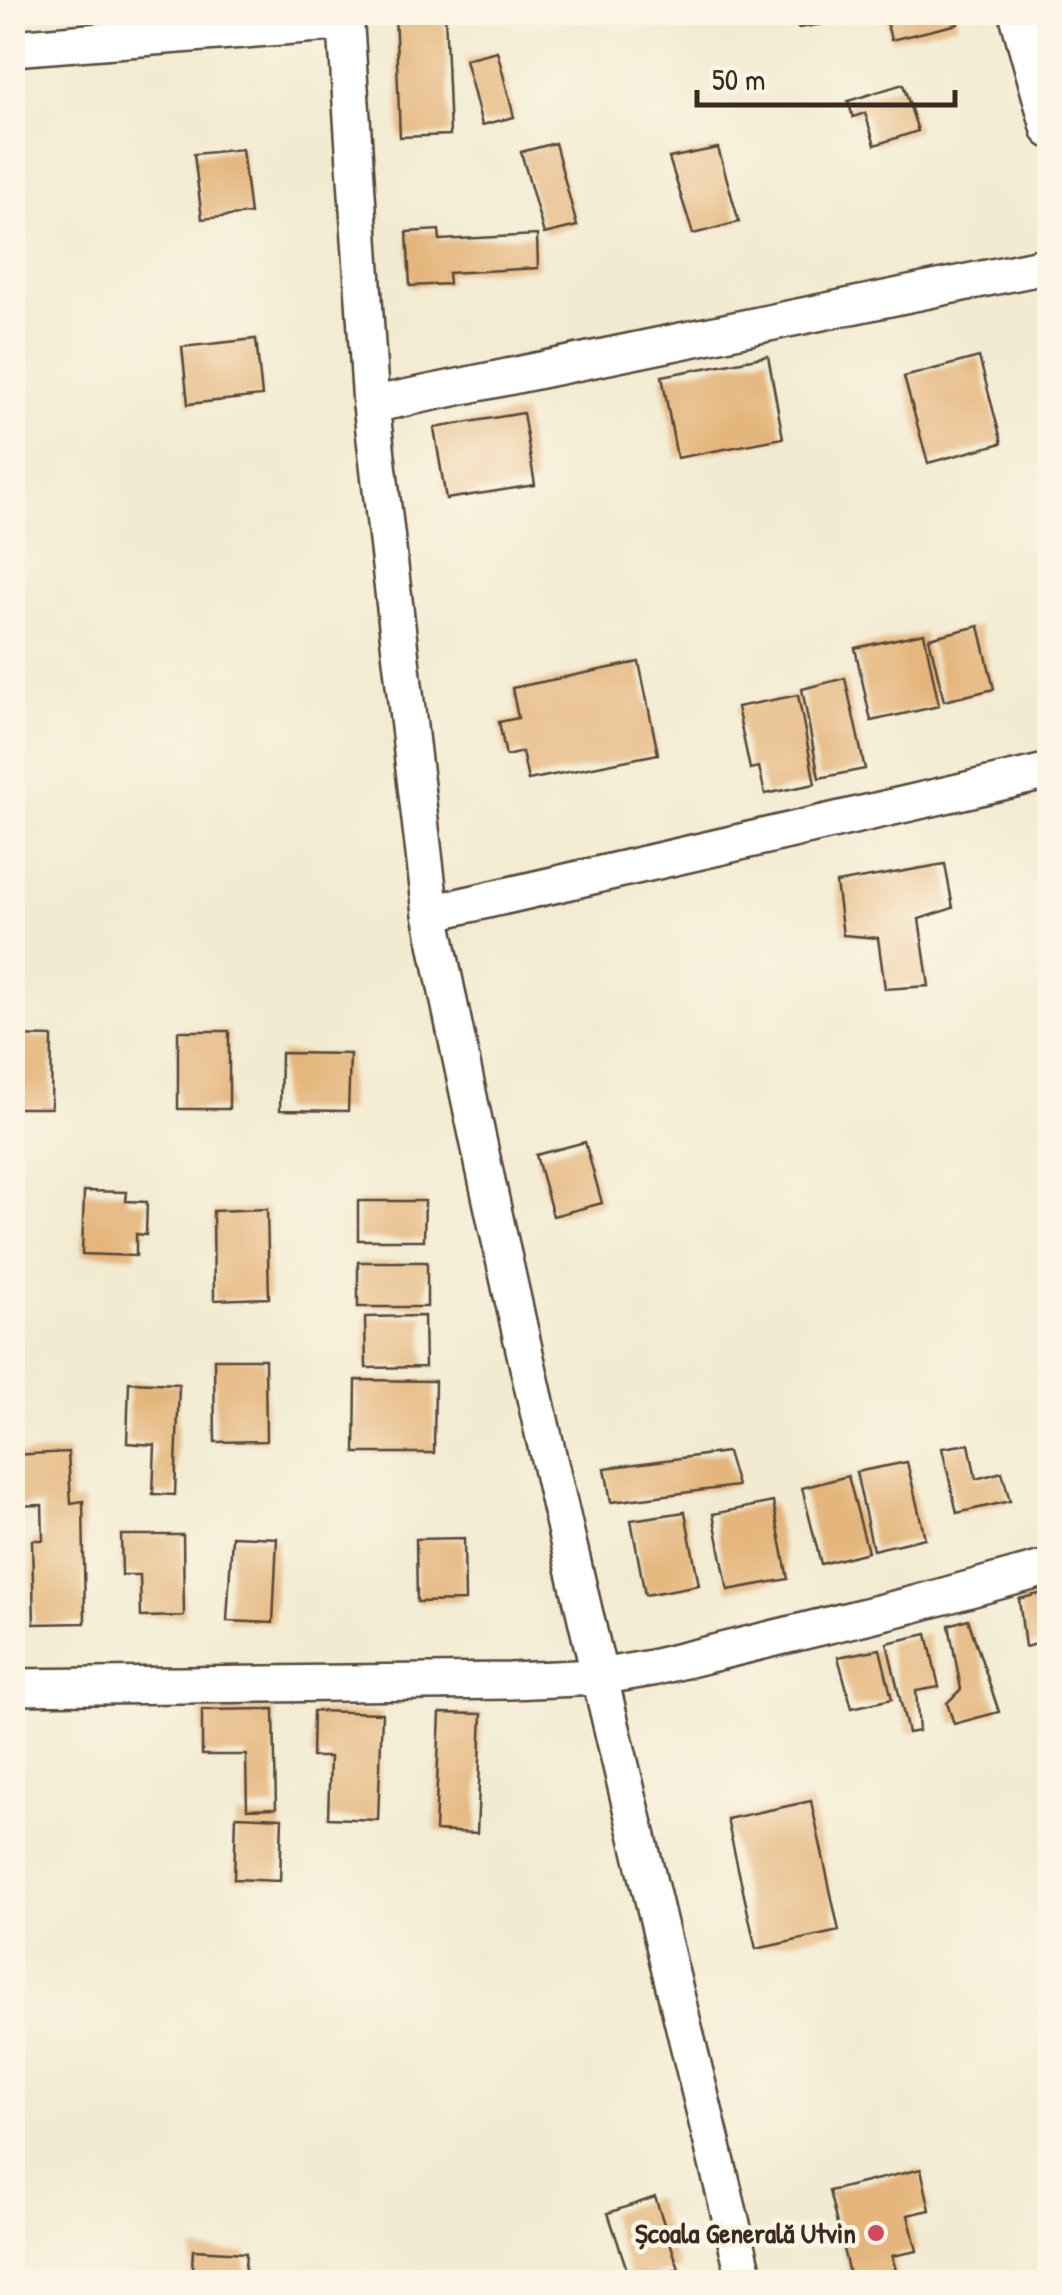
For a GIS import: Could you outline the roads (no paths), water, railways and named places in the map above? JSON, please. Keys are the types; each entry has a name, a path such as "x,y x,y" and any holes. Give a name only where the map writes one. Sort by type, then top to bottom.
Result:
{"street":[{"path":"1017,12 1050,130"},
{"path":"12,48 345,17 371,405 431,913 468,1096 599,1677 746,2282"},
{"path":"371,405 1050,265"},
{"path":"431,913 1050,770"},
{"path":"12,1687 599,1677 652,1668 911,1605 1050,1567"}],"place":[{"name":"Școala Generală Utvin","path":"876,2233"}]}
